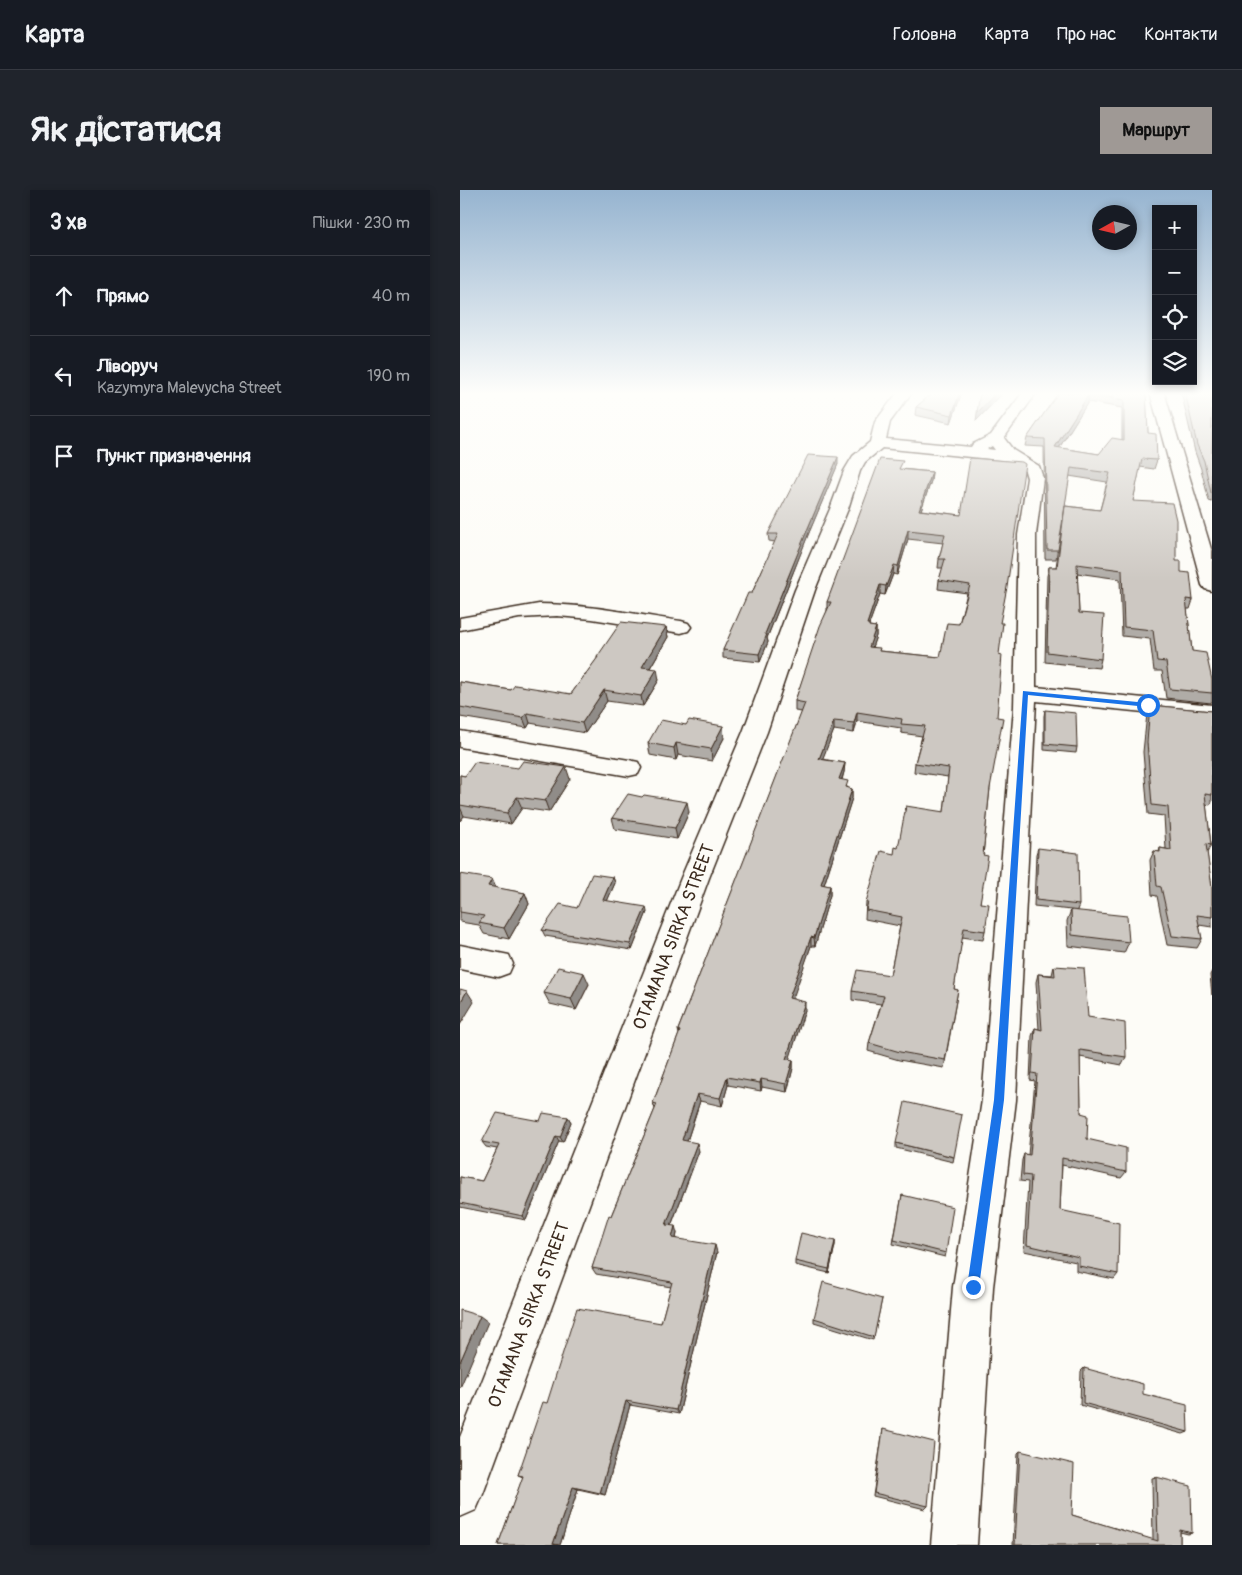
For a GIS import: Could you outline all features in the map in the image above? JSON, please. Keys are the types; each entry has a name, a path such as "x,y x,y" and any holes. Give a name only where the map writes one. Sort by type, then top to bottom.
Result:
{"street":[{"name":"OTAMANA SIRKA STREET","path":"460,1494 695,878 755,732 805,590 839,508 852,471 864,455"},
{"path":"998,455 1012,457"},
{"path":"954,1545 973,1287 999,1100 1025,693 1028,535 1035,473 1028,464 1009,455"},
{"path":"1175,455 1212,585"},
{"path":"460,624 540,610 594,614 680,627"},
{"path":"1025,693 1212,712"},
{"path":"460,739 629,768"},
{"path":"460,957 498,964"}],"building":[{"path":"808,455 838,457 765,634 767,634 759,654 723,650 748,593 752,593 778,534 768,534"},
{"path":"1045,455 1157,455 1157,460 1142,459 1133,501 1172,503 1176,520 1176,561 1181,561 1181,572 1190,573 1193,600 1186,599 1192,651 1206,653 1212,680 1212,693 1170,689 1166,662 1157,661 1153,630 1124,627 1122,570 1077,564 1079,613 1104,615 1101,659 1047,652 1049,567 1057,567 1065,506 1100,510 1110,473 1071,468 1058,550 1047,550"},
{"path":"1201,455 1212,455 1212,493 1211,493"},
{"path":"970,458 1022,462 1025,464 1000,623 1003,623 999,654 1002,655 997,717 1003,718 990,788 983,855 988,856 980,903 989,904 985,931 964,928 954,989 958,990 945,1060 900,1052 869,1043 884,996 852,991 857,970 890,975 902,917 866,910 868,902 866,902 881,851 894,854 895,847 898,848 906,806 944,812 949,768 915,763 925,726 901,724 902,719 857,712 854,723 834,721 819,759 845,763 839,779 848,781 846,787 852,789 821,884 830,886 814,938 811,937 789,998 805,1002 786,1059 793,1060 786,1084 761,1079 760,1083 727,1077 720,1098 697,1094 682,1140 697,1143 666,1225 675,1226 672,1238 715,1245 676,1410 626,1401 600,1493 573,1487 553,1544 558,1545 498,1545 523,1476 518,1475 543,1402 547,1403 577,1308 661,1323 672,1282 592,1268 609,1215 611,1216 657,1104 653,1103 680,1031 678,1030 805,703 795,701 820,626 831,602 827,602 880,459 903,461 899,469 932,472 919,510 961,515","holes":["908,530 945,534 939,559 945,559 939,580 970,585 959,624 947,623 940,657 879,651 880,648 869,647 876,627 867,624 880,585 886,586 894,565 898,566"]},
{"path":"621,622 666,627 642,667 657,669 641,696 604,690 582,723 527,713 523,718 460,707 460,682 511,690 515,685 571,694"},
{"path":"1150,705 1212,711 1212,795 1205,794 1211,845 1206,844 1212,888 1212,917 1197,915 1202,939 1172,936 1161,887 1157,886 1154,851 1160,852 1160,848 1171,850 1168,807 1152,805 1147,742"},
{"path":"1045,710 1076,713 1077,747 1045,744"},
{"path":"661,720 686,725 689,720 723,726 711,749 676,743 674,748 648,743"},
{"path":"523,761 566,767 545,801 517,797 507,813 460,805 460,775 465,776 475,762 518,768"},
{"path":"628,794 687,802 675,828 612,818"},
{"path":"1038,848 1078,853 1079,905 1036,900"},
{"path":"460,874 492,879 488,886 525,893 504,928 479,923 484,916 460,912"},
{"path":"592,874 613,877 603,900 646,907 630,944 542,930 560,904 577,908"},
{"path":"1071,910 1127,916 1129,942 1072,935"},
{"path":"1054,966 1084,968 1088,1017 1125,1023 1126,1057 1080,1050 1081,1113 1088,1115 1087,1139 1126,1148 1126,1172 1062,1158 1060,1210 1119,1223 1118,1274 1079,1266 1079,1257 1027,1245 1031,1176 1023,1175 1024,1154 1030,1155 1037,1074 1032,1073 1035,1028 1042,1030 1038,974 1055,976"},
{"path":"558,967 584,973 571,999 544,993"},
{"path":"460,989 467,991 460,1003"},
{"path":"905,1102 962,1115 954,1157 896,1143"},
{"path":"497,1113 540,1121 543,1113 568,1117 560,1137 556,1136 523,1216 460,1203 460,1177 482,1181 499,1145 482,1142"},
{"path":"902,1195 953,1207 946,1253 894,1240"},
{"path":"801,1233 835,1241 829,1269 795,1261"},
{"path":"823,1282 882,1299 874,1337 814,1318"},
{"path":"460,1310 480,1316 460,1362"},
{"path":"1084,1368 1143,1384 1143,1394 1187,1405 1188,1432 1083,1403"},
{"path":"883,1429 934,1442 928,1506 874,1493"},
{"path":"1020,1451 1074,1464 1072,1515 1158,1541 1156,1477 1191,1486 1192,1533 1180,1530 1180,1545 1015,1545"}],"route":[{"path":"973,1287 999,1100 1025,693 1148,705"}]}
